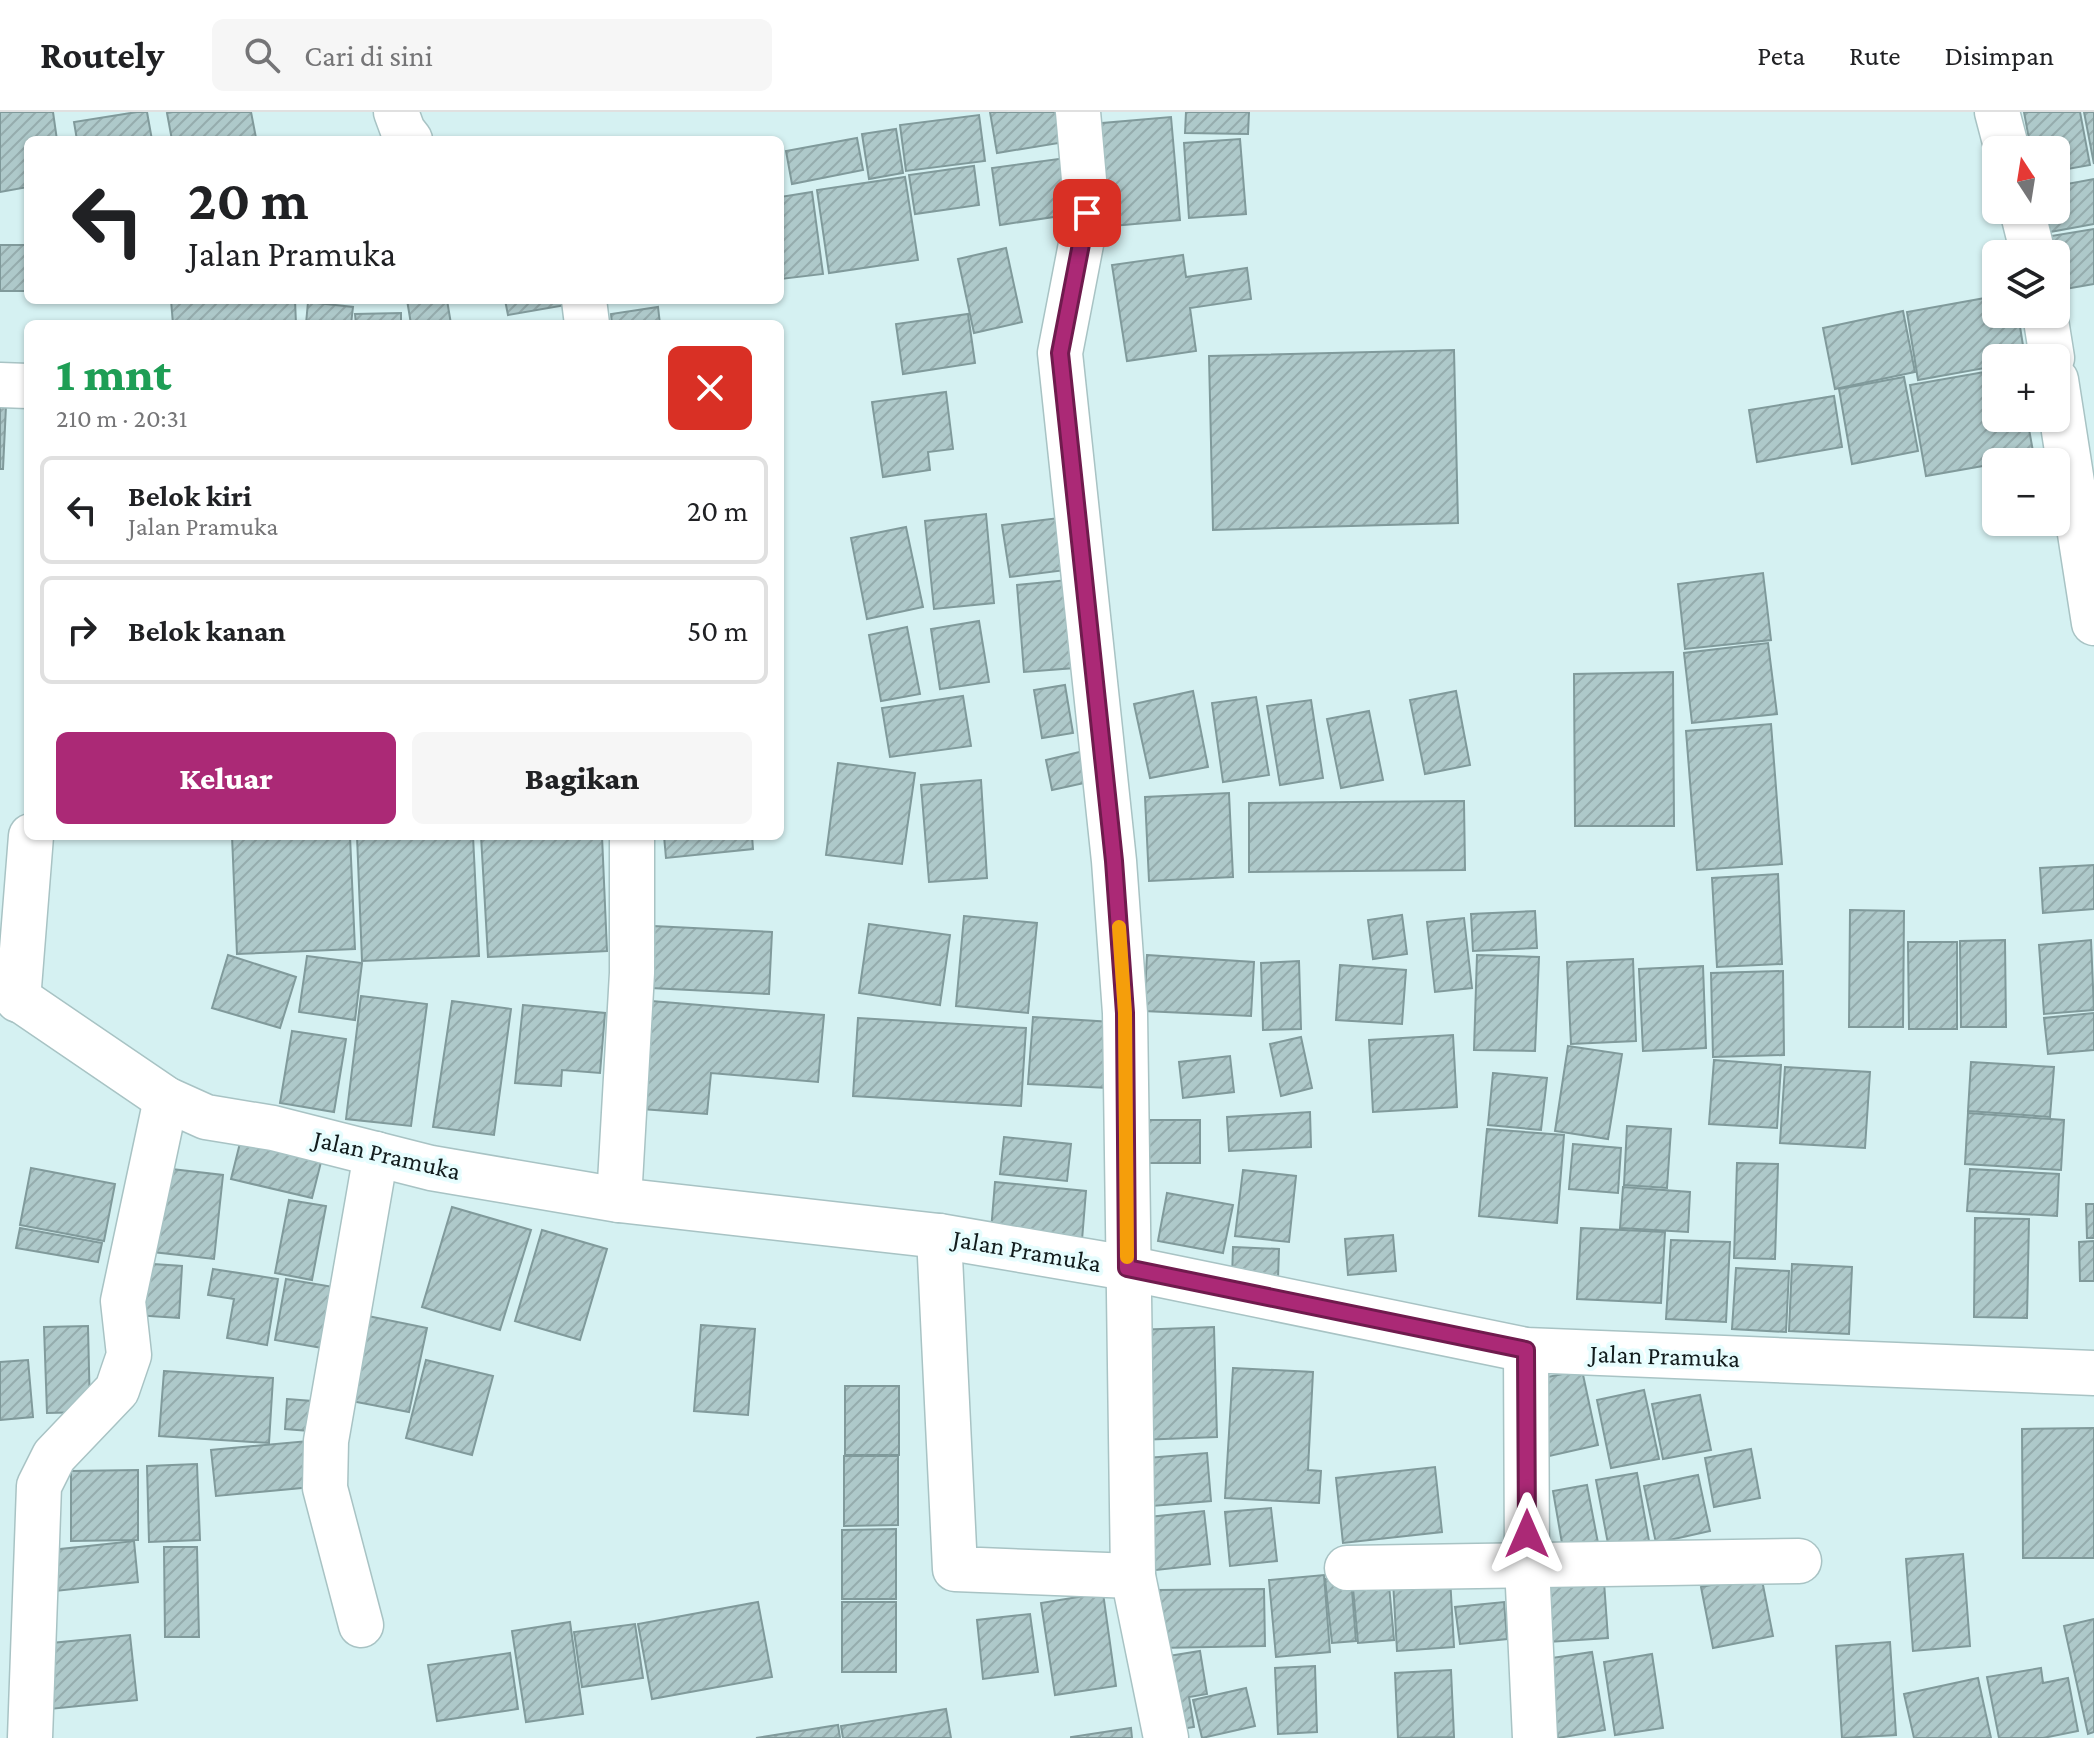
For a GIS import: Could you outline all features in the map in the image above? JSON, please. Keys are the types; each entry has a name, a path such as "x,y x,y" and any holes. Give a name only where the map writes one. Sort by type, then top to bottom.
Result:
{"street":[{"path":"396,112 407,136"},
{"path":"1078,112 1087,213 1060,353 1114,861 1125,1013 1133,1576 1166,1738"},
{"path":"1997,112 2003,136"},
{"path":"0,385 24,386"},
{"path":"2067,432 2087,531 2094,623"},
{"path":"9,993 30,840"},
{"path":"619,1200 632,973 632,840"},
{"name":"Jalan Pramuka","path":"9,993 166,1099 206,1117 273,1128 431,1168 619,1200 939,1236 1127,1268 1526,1350 2094,1373"},
{"path":"30,1738 39,1486 54,1456 117,1390 129,1355 123,1301 166,1099"},
{"path":"361,1625 325,1488 326,1441 376,1154"},
{"path":"939,1236 955,1569 1133,1576"},
{"path":"1526,1350 1527,1565 1535,1738"},
{"path":"1347,1568 1799,1561"}],"building":[{"path":"0,112 53,112 56,136 24,136 24,188 0,192"},
{"path":"147,112 151,136 76,136 74,122"},
{"path":"251,112 256,136 171,136 167,113"},
{"path":"990,112 1072,112 1077,140 997,153"},
{"path":"1186,112 1249,112 1248,134 1185,133"},
{"path":"2024,112 2080,112 2090,165 2070,169 2070,136 2028,136"},
{"path":"2084,112 2094,112 2094,164"},
{"path":"979,115 985,161 906,171 900,125"},
{"path":"1171,117 1180,220 1101,227 1091,124"},
{"path":"896,129 903,173 869,179 862,134"},
{"path":"857,138 863,170 792,184 786,151"},
{"path":"1240,139 1246,214 1189,218 1184,143"},
{"path":"1073,157 1081,213 1000,225 992,168"},
{"path":"974,166 979,205 915,214 909,175"},
{"path":"905,177 918,260 829,273 817,190"},
{"path":"2094,179 2094,224 2050,232 2049,224 2070,224 2070,183"},
{"path":"812,192 823,274 784,279 784,196"},
{"path":"2094,229 2094,284 2070,288 2070,240 2052,240 2051,236"},
{"path":"0,245 24,245 24,291 0,291"},
{"path":"1006,248 1022,322 974,333 958,259"},
{"path":"1183,255 1186,277 1247,268 1251,299 1190,308 1196,351 1127,361 1112,265"},
{"path":"1982,299 1982,328 2020,328 2023,344 1982,344 1982,369 1918,380 1907,312"},
{"path":"171,304 295,304 296,320 173,320"},
{"path":"308,304 353,307 351,320 306,320"},
{"path":"408,304 448,304 450,320 410,320"},
{"path":"506,304 566,304 566,305 508,315"},
{"path":"658,307 660,320 612,320 611,314"},
{"path":"1903,311 1915,372 1835,389 1823,328"},
{"path":"401,313 401,320 356,320 355,314"},
{"path":"968,314 975,363 903,374 896,324"},
{"path":"1454,350 1458,523 1213,530 1209,356"},
{"path":"1982,372 1982,432 2030,432 2032,448 1982,448 1982,466 1926,476 1910,385"},
{"path":"1904,377 1918,451 1852,464 1839,389"},
{"path":"946,392 953,449 928,452 930,470 883,477 872,402"},
{"path":"1834,396 1842,447 1757,462 1749,410"},
{"path":"0,406 6,406 3,469 0,469"},
{"path":"986,514 994,603 934,609 925,521"},
{"path":"1067,517 1074,569 1010,577 1002,525"},
{"path":"906,527 923,607 867,619 851,538"},
{"path":"1763,573 1771,640 1685,649 1678,584"},
{"path":"1068,580 1075,668 1024,672 1017,585"},
{"path":"979,621 989,682 940,689 931,629"},
{"path":"907,627 920,694 881,701 869,635"},
{"path":"1768,643 1777,714 1692,723 1684,653"},
{"path":"1673,672 1674,826 1575,826 1574,674"},
{"path":"1065,685 1073,733 1042,738 1034,690"},
{"path":"1193,691 1208,767 1150,778 1134,704"},
{"path":"1456,691 1470,765 1425,774 1410,700"},
{"path":"963,696 971,746 890,757 882,708"},
{"path":"1256,697 1269,775 1223,782 1212,703"},
{"path":"1311,700 1323,778 1280,785 1267,706"},
{"path":"1369,711 1383,780 1341,788 1327,719"},
{"path":"1771,724 1782,864 1697,870 1686,731"},
{"path":"1092,749 1098,780 1052,790 1046,760"},
{"path":"838,763 915,773 902,864 826,855"},
{"path":"981,780 987,878 929,882 921,785"},
{"path":"1229,793 1233,877 1149,881 1145,797"},
{"path":"1464,801 1465,870 1249,872 1249,803"},
{"path":"232,840 350,840 355,949 237,954"},
{"path":"357,840 473,840 479,956 362,961"},
{"path":"481,840 602,840 607,951 488,957"},
{"path":"664,840 752,840 753,849 666,858"},
{"path":"2094,865 2094,909 2043,913 2040,868"},
{"path":"1778,874 1782,964 1717,967 1712,878"},
{"path":"1850,910 1904,911 1903,1027 1849,1027"},
{"path":"1535,911 1537,948 1473,951 1471,914"},
{"path":"1402,915 1407,954 1373,959 1368,920"},
{"path":"964,916 1037,923 1028,1013 956,1006"},
{"path":"1464,918 1472,988 1435,992 1427,922"},
{"path":"869,924 950,935 940,1005 859,993"},
{"path":"653,926 772,932 769,994 651,988"},
{"path":"2005,940 2006,1027 1961,1027 1960,941"},
{"path":"2091,940 2094,1010 2044,1014 2039,945"},
{"path":"1908,942 1957,942 1957,1029 1909,1029"},
{"path":"228,955 296,977 280,1028 212,1008"},
{"path":"1147,955 1254,962 1251,1016 1144,1011"},
{"path":"1477,955 1539,957 1535,1051 1474,1050"},
{"path":"307,956 362,963 355,1020 299,1012"},
{"path":"1633,959 1636,1041 1571,1044 1567,962"},
{"path":"1299,961 1301,1029 1263,1030 1261,963"},
{"path":"1340,965 1406,970 1402,1024 1336,1020"},
{"path":"1703,966 1706,1048 1643,1051 1639,969"},
{"path":"1783,971 1784,1055 1713,1057 1711,973"},
{"path":"361,996 427,1004 411,1126 346,1119"},
{"path":"639,1000 824,1015 818,1082 711,1073 707,1114 629,1108"},
{"path":"452,1001 511,1009 494,1135 433,1127"},
{"path":"523,1005 605,1013 600,1073 562,1070 561,1086 515,1083"},
{"path":"2094,1013 2094,1050 2048,1054 2044,1018"},
{"path":"1033,1017 1112,1022 1108,1088 1028,1084"},
{"path":"858,1018 1026,1028 1021,1106 853,1096"},
{"path":"292,1031 346,1039 334,1112 280,1103"},
{"path":"1453,1035 1457,1107 1373,1112 1369,1040"},
{"path":"1301,1037 1312,1088 1281,1096 1270,1044"},
{"path":"1568,1046 1622,1054 1608,1139 1555,1131"},
{"path":"1230,1056 1234,1092 1183,1098 1179,1062"},
{"path":"1714,1060 1781,1065 1777,1128 1709,1124"},
{"path":"1971,1062 2054,1067 2050,1117 1968,1111"},
{"path":"1785,1067 1870,1072 1865,1148 1780,1143"},
{"path":"1493,1073 1547,1078 1541,1130 1488,1125"},
{"path":"1310,1112 1311,1147 1229,1151 1227,1117"},
{"path":"1968,1113 2064,1120 2061,1170 1965,1164"},
{"path":"1143,1120 1200,1120 1200,1163 1143,1163"},
{"path":"1627,1126 1671,1129 1667,1188 1624,1185"},
{"path":"1487,1129 1564,1135 1557,1223 1479,1216"},
{"path":"1004,1137 1071,1144 1067,1181 1000,1174"},
{"path":"241,1139 322,1158 312,1198 231,1179"},
{"path":"1573,1144 1621,1148 1618,1193 1569,1189"},
{"path":"1737,1163 1778,1164 1775,1259 1734,1258"},
{"path":"31,1168 115,1184 104,1241 20,1225"},
{"path":"163,1168 223,1175 214,1259 153,1252"},
{"path":"1970,1169 2059,1174 2057,1216 1967,1211"},
{"path":"1243,1170 1296,1176 1289,1242 1235,1236"},
{"path":"995,1182 1086,1191 1082,1240 991,1231"},
{"path":"1623,1187 1690,1192 1688,1232 1620,1228"},
{"path":"1167,1193 1233,1205 1223,1253 1158,1241"},
{"path":"289,1200 326,1206 312,1280 275,1273"},
{"path":"2086,1204 2094,1204 2094,1238 2087,1238"},
{"path":"452,1207 531,1230 500,1330 422,1307"},
{"path":"1975,1218 2029,1219 2027,1318 1974,1317"},
{"path":"20,1228 102,1243 98,1262 16,1248"},
{"path":"1581,1228 1665,1232 1661,1303 1577,1299"},
{"path":"542,1230 607,1249 580,1340 515,1321"},
{"path":"1393,1235 1396,1271 1348,1275 1345,1239"},
{"path":"1671,1240 1730,1242 1726,1322 1666,1319"},
{"path":"2094,1241 2094,1281 2080,1281 2079,1242"},
{"path":"1233,1247 1279,1249 1278,1279 1232,1278"},
{"path":"138,1263 182,1266 179,1318 135,1315"},
{"path":"1792,1264 1852,1267 1849,1334 1789,1331"},
{"path":"1736,1268 1789,1271 1786,1332 1732,1329"},
{"path":"213,1269 278,1279 267,1345 227,1338 234,1299 208,1295"},
{"path":"286,1279 351,1290 340,1351 275,1340"},
{"path":"363,1315 427,1328 409,1412 346,1400"},
{"path":"701,1325 755,1329 748,1415 694,1411"},
{"path":"88,1326 90,1412 47,1413 44,1327"},
{"path":"1214,1327 1217,1437 1138,1440 1135,1330"},
{"path":"28,1360 33,1417 0,1420 0,1362"},
{"path":"426,1360 493,1376 472,1455 406,1438"},
{"path":"1233,1368 1313,1372 1308,1470 1321,1471 1319,1503 1225,1498"},
{"path":"1582,1370 1598,1445 1549,1456 1533,1380"},
{"path":"164,1371 273,1378 269,1443 159,1436"},
{"path":"845,1386 899,1386 899,1455 845,1455"},
{"path":"1644,1390 1659,1459 1611,1468 1597,1400"},
{"path":"1700,1395 1711,1450 1663,1459 1652,1404"},
{"path":"287,1399 325,1402 322,1432 285,1429"},
{"path":"2094,1428 2094,1558 2023,1558 2022,1429"},
{"path":"308,1441 312,1487 216,1496 211,1450"},
{"path":"1751,1449 1760,1498 1714,1507 1705,1458"},
{"path":"1207,1453 1211,1501 1140,1507 1135,1459"},
{"path":"844,1456 898,1456 898,1525 844,1526"},
{"path":"197,1464 200,1540 149,1542 147,1466"},
{"path":"1435,1467 1442,1532 1343,1543 1336,1478"},
{"path":"138,1470 138,1540 71,1541 71,1471"},
{"path":"1637,1473 1649,1541 1609,1549 1596,1480"},
{"path":"1698,1475 1710,1531 1656,1543 1644,1486"},
{"path":"1587,1485 1598,1543 1563,1549 1553,1491"},
{"path":"1271,1508 1277,1561 1230,1566 1225,1512"},
{"path":"1204,1511 1210,1564 1147,1571 1140,1518"},
{"path":"896,1529 896,1599 842,1599 842,1530"},
{"path":"134,1541 138,1582 46,1592 42,1551"},
{"path":"164,1547 197,1547 199,1637 165,1637"},
{"path":"1963,1554 1970,1646 1913,1651 1906,1559"},
{"path":"1603,1568 1608,1638 1548,1642 1543,1574"},
{"path":"1388,1574 1394,1640 1358,1643 1352,1577"},
{"path":"1324,1575 1330,1652 1276,1657 1269,1580"},
{"path":"1761,1575 1773,1636 1713,1648 1701,1587"},
{"path":"1450,1577 1454,1647 1397,1651 1393,1581"},
{"path":"1351,1578 1356,1641 1332,1643 1325,1579"},
{"path":"1264,1589 1265,1646 1158,1648 1157,1590"},
{"path":"1103,1593 1116,1686 1055,1695 1041,1603"},
{"path":"758,1602 772,1677 652,1699 638,1624"},
{"path":"842,1602 896,1602 896,1672 842,1672"},
{"path":"1504,1602 1507,1639 1460,1644 1455,1607"},
{"path":"1030,1614 1038,1672 983,1679 977,1620"},
{"path":"2094,1619 2094,1732 2088,1734 2064,1626"},
{"path":"570,1622 583,1714 526,1722 512,1631"},
{"path":"635,1624 643,1678 582,1687 574,1632"},
{"path":"130,1635 137,1700 50,1709 42,1644"},
{"path":"1890,1642 1896,1735 1842,1738 1836,1646"},
{"path":"1200,1651 1207,1694 1189,1697 1194,1727 1168,1731 1156,1658"},
{"path":"1592,1652 1605,1730 1558,1738 1545,1659"},
{"path":"510,1653 518,1709 437,1721 428,1665"},
{"path":"1652,1654 1663,1728 1615,1735 1604,1662"},
{"path":"1315,1666 1317,1732 1278,1734 1275,1668"},
{"path":"2041,1668 2043,1683 2068,1678 2078,1731 2043,1738 1999,1738 1987,1677"},
{"path":"1451,1670 1454,1737 1398,1738 1395,1673"},
{"path":"1978,1678 1991,1738 1914,1738 1904,1694"},
{"path":"1246,1688 1255,1726 1202,1738 1193,1700"},
{"path":"946,1709 951,1738 843,1738 841,1726"},
{"path":"838,1725 840,1738 756,1738"},
{"path":"1131,1728 1132,1738 1071,1738 1071,1737"}],"slow traffic":[{"path":"1119,927 1125,1013 1127,1257"}],"route":[{"path":"1087,213 1060,353 1114,861 1125,1013 1127,1268 1526,1350 1527,1534"}]}
